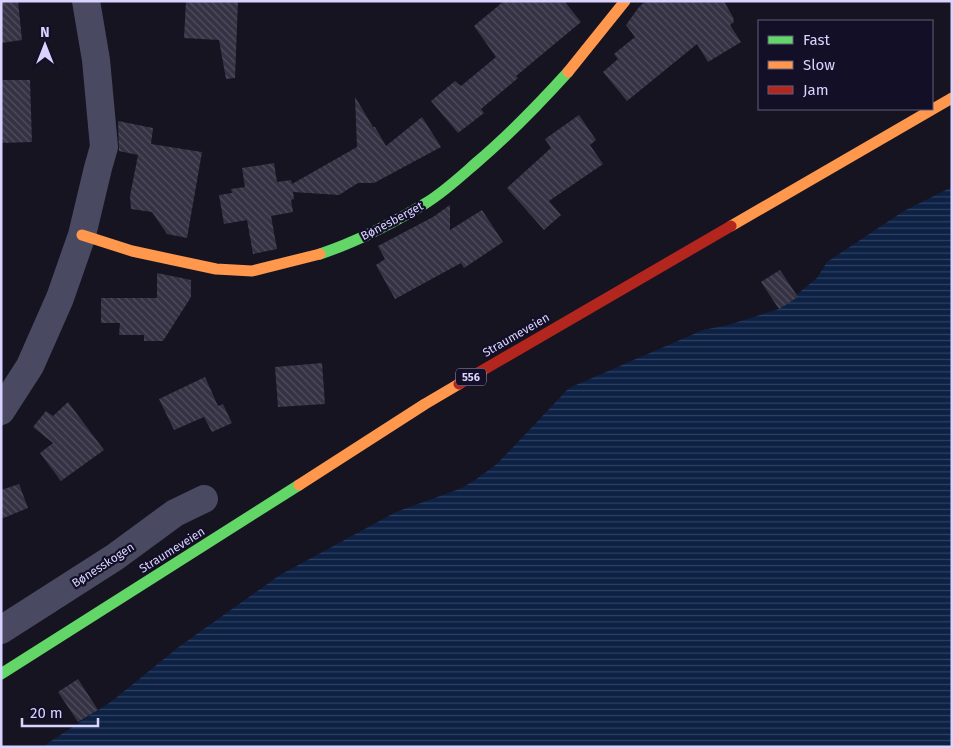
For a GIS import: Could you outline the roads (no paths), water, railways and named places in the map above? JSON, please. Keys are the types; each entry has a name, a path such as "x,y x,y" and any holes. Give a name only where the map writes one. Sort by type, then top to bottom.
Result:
{"main road":[{"name":"Bønesberget","path":"82,236 132,251 216,269 252,271 316,256 349,244 426,204 498,144 537,106 575,64 625,1"},
{"name":"Straumeveien","path":"933,109 952,98"},
{"name":"Straumeveien","path":"1,674 425,404 931,110"}],"street":[{"path":"1,411 30,366 60,298 82,236 104,147 96,60 86,1"},
{"name":"Bønesskogen","path":"1,630 131,547 175,514 204,498"}],"water":[{"path":"952,187 952,747 42,747 112,701 180,646 280,575 396,512 462,488 475,480 497,464 569,388 703,330 728,325 779,309 817,278 827,262 904,211"}]}
